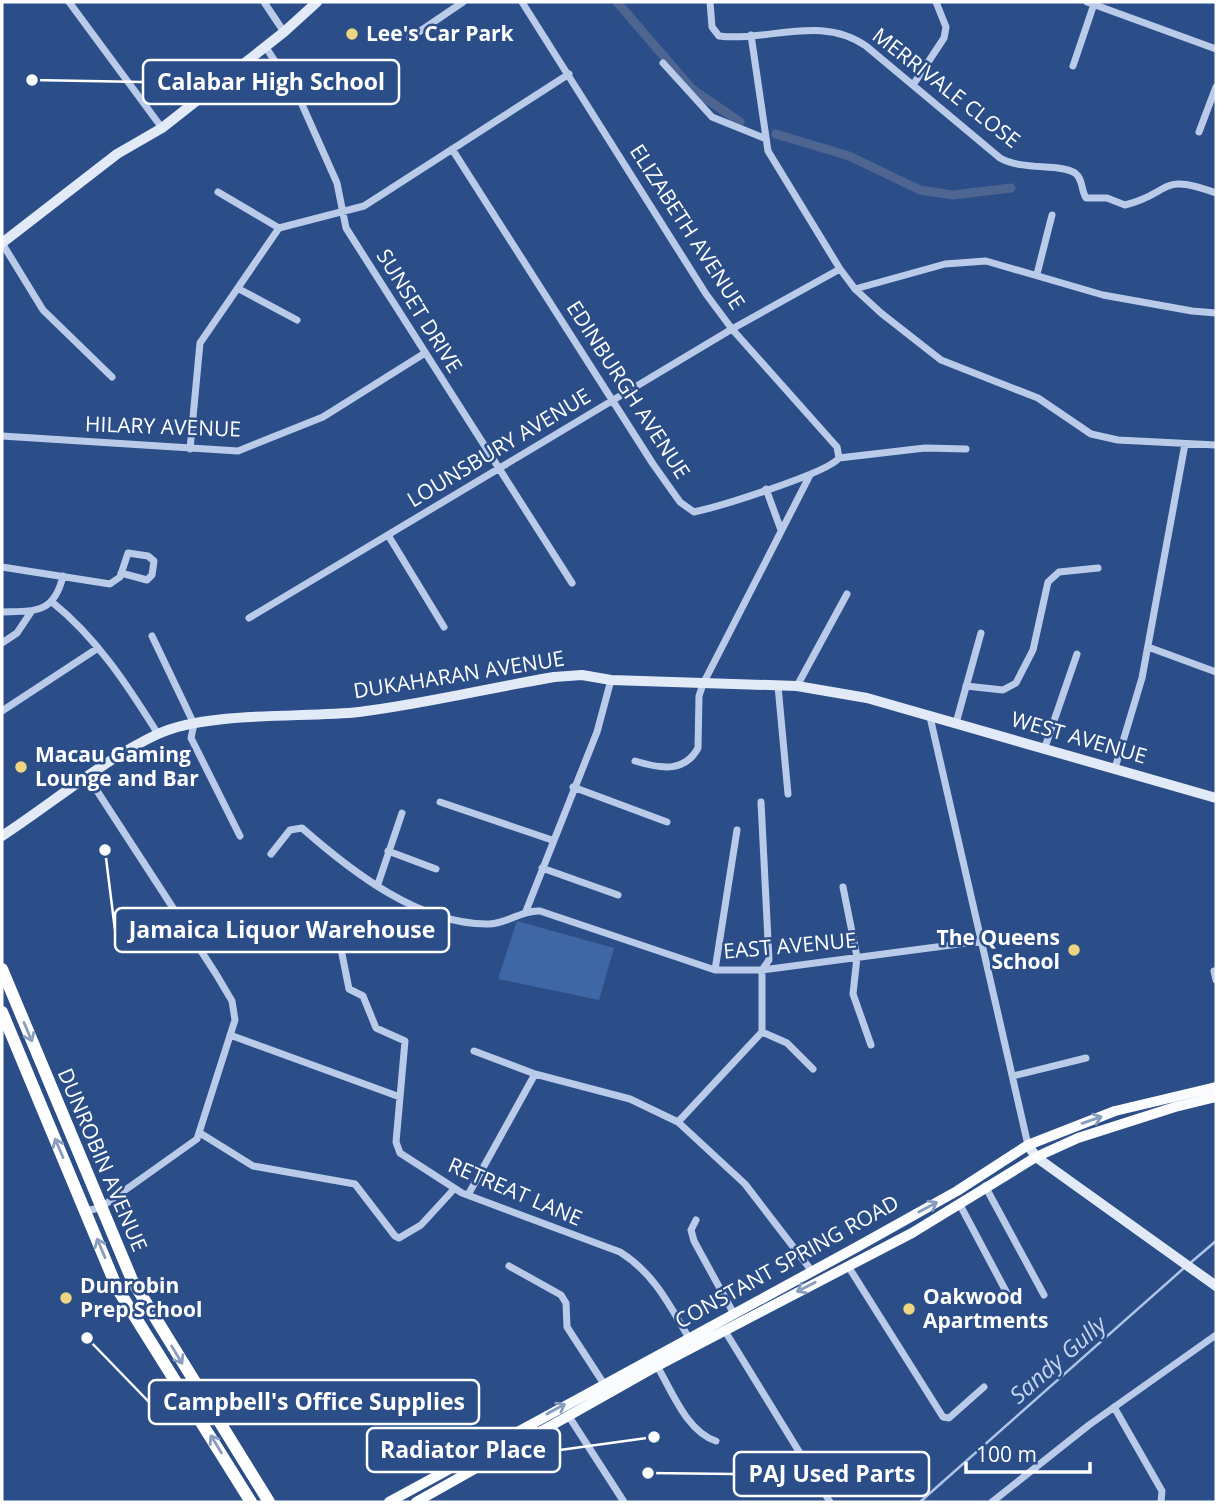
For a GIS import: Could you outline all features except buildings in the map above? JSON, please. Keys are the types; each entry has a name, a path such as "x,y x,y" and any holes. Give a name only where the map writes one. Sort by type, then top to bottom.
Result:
{"highway":[{"name":"DUNROBIN AVENUE","path":"2,969 132,1280 269,1502"},
{"name":"DUNROBIN AVENUE","path":"2,1012 117,1288 251,1502"}],"main road":[{"name":"CONSTANT SPRING ROAD","path":"389,1502 957,1191 1028,1145 1115,1111 1216,1087"},
{"name":"CONSTANT SPRING ROAD","path":"416,1502 657,1366 912,1233 985,1186 1037,1157 1078,1138 1216,1097"}],"street":[{"path":"69,2 162,128"},
{"path":"264,2 284,32"},
{"path":"112,377 43,310 2,243 117,155 162,128 284,32 317,2"},
{"path":"410,38 463,2"},
{"name":"ELIZABETH AVENUE","path":"522,2 706,294 732,328 831,440 839,458"},
{"name":"MERRIVALE CLOSE","path":"710,2 715,33 723,36 819,30 845,33 1009,163 1076,174 1083,195 1088,198 1107,198 1125,205 1169,184 1182,182 1216,193"},
{"path":"913,85 944,38 946,27 936,2"},
{"path":"1073,66 1091,3 1216,49"},
{"path":"751,35 768,151 855,289 941,360 1038,398 1091,434 1118,440 1216,445"},
{"name":"SUNSET DRIVE","path":"265,47 300,100 337,183 341,214 346,228 572,583"},
{"path":"663,63 712,117 764,138"},
{"path":"218,192 279,228 341,214 364,206 569,74"},
{"path":"1199,132 1216,87"},
{"name":"EDINBURGH AVENUE","path":"452,149 680,502 694,512 810,474 835,463 839,458 925,448 966,449"},
{"path":"1037,274 1052,215"},
{"path":"190,449 200,343 279,228"},
{"path":"855,289 945,264 986,261 1103,295 1216,313"},
{"name":"LOUNSBURY AVENUE","path":"249,618 732,328 840,269"},
{"path":"239,289 297,320"},
{"name":"HILARY AVENUE","path":"2,436 238,451 281,436 323,416 425,353"},
{"path":"1115,768 1142,678 1185,444"},
{"path":"635,761 669,768 695,754 698,748 699,696 703,684 810,474"},
{"path":"766,489 781,530"},
{"path":"388,535 444,627"},
{"path":"2,567 110,584 118,580 128,553 148,556 154,561 152,575 147,580 121,573"},
{"path":"966,686 1003,691 1016,683 1032,650 1048,582 1059,572 1098,568"},
{"path":"2,612 31,612 52,602 60,589 63,576"},
{"path":"797,686 847,594"},
{"path":"52,602 99,648 158,734"},
{"path":"2,643 17,633 31,612"},
{"path":"956,723 981,633"},
{"path":"152,636 194,724 191,738 240,836"},
{"path":"1148,647 1216,672"},
{"path":"2,711 99,648"},
{"path":"1045,747 1077,654"},
{"name":"DUKAHARAN AVENUE","path":"2,836 88,777 158,734 194,724 359,712 554,677 582,675 611,680 797,686 867,698 930,717"},
{"path":"271,854 290,830 302,828 347,865 420,909 458,922 492,924 526,911 597,732 611,680"},
{"path":"778,686 788,794"},
{"path":"930,717 1028,1145 1037,1157 1216,1286"},
{"name":"WEST AVENUE","path":"930,717 1045,747 1216,798"},
{"path":"85,1211 100,1208 193,1144 200,1133 235,1020 232,1001 173,904 88,777"},
{"path":"573,787 667,822"},
{"path":"440,802 552,840"},
{"path":"678,1122 762,1032 762,970 769,960 761,802"},
{"path":"378,884 402,813"},
{"path":"715,970 737,831"},
{"path":"388,851 436,869"},
{"path":"542,868 618,895"},
{"path":"843,887 857,957 853,994 871,1045"},
{"name":"EAST AVENUE","path":"526,911 540,911 715,970 762,970 982,941"},
{"path":"230,1035 400,1097 405,1041 376,1028 363,996 349,989 340,944 326,934"},
{"path":"1214,971 1216,980"},
{"path":"762,1032 787,1043 813,1069"},
{"path":"474,1051 535,1074 630,1099 678,1122 745,1184 811,1270"},
{"path":"1013,1076 1086,1058"},
{"path":"468,1195 535,1074"},
{"name":"RETREAT LANE","path":"400,1097 397,1148 405,1157 454,1189 620,1252 633,1260 644,1269 660,1290 689,1338"},
{"path":"200,1133 253,1166 355,1184 399,1238 421,1225 454,1189"},
{"path":"985,1186 1044,1295"},
{"path":"959,1203 1009,1297"},
{"path":"696,1220 691,1230 694,1241 734,1314"},
{"path":"509,1266 561,1295 566,1303 567,1327 604,1384"},
{"path":"849,1266 943,1417 949,1418 984,1387"},
{"path":"725,1331 830,1502"},
{"path":"992,1502 1114,1407 1216,1335"},
{"path":"657,1366 694,1426 704,1437 716,1441"},
{"path":"1114,1407 1162,1491 1161,1502"},
{"path":"568,1415 624,1502"}],"shaded area":[{"path":"517,921 614,948 599,1000 498,979"}],"waterway":[{"path":"617,2 692,89 740,122"},
{"path":"776,134 849,156 920,190 953,195 1011,188"},
{"name":"Sandy Gully","path":"1189,1264 1216,1241"},
{"name":"Sandy Gully","path":"920,1502 1184,1268"}],"place":[{"name":"Lee's Car Park","path":"352,34"},
{"name":"Calabar High School","path":"32,80"},
{"name":"Macau Gaming Lounge and Bar","path":"21,767"},
{"name":"Jamaica Liquor Warehouse","path":"105,850"},
{"name":"The Queens School","path":"1074,950"},
{"name":"Dunrobin Prep School","path":"66,1298"},
{"name":"Oakwood Apartments","path":"909,1309"},
{"name":"Campbell's Office Supplies","path":"87,1338"},
{"name":"Radiator Place","path":"654,1437"},
{"name":"PAJ Used Parts","path":"648,1473"}]}
